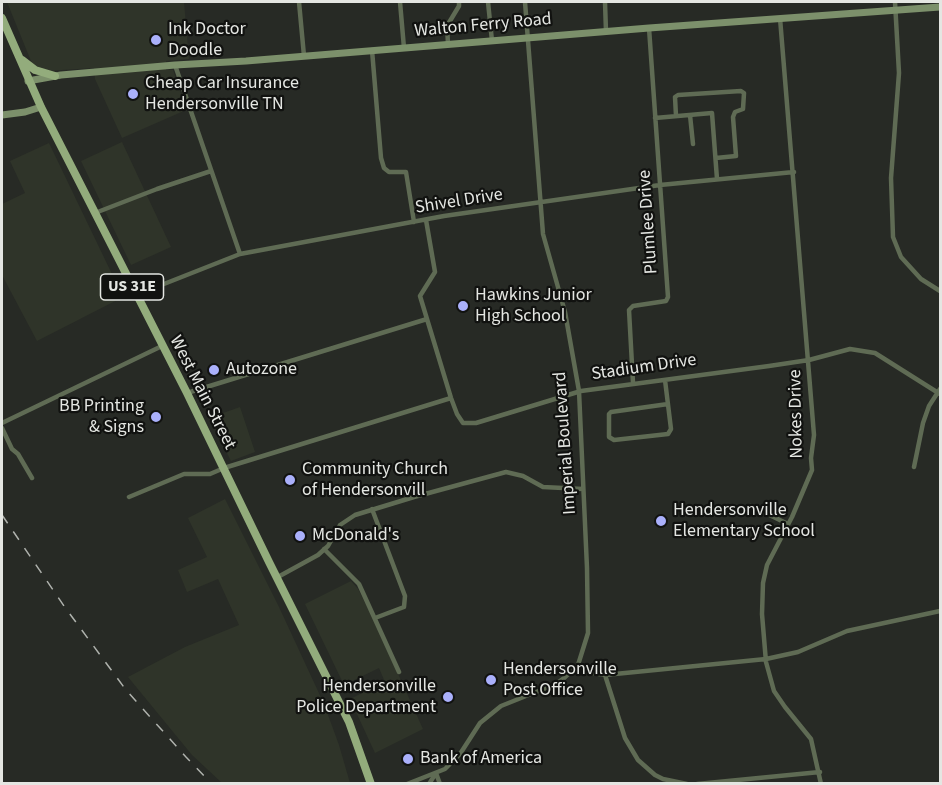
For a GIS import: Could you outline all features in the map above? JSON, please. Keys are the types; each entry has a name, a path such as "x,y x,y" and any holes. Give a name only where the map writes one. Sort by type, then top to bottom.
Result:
{"main road":[{"name":"West Main Street","path":"2,18 40,107 187,393 276,578 350,722 371,783"},
{"path":"18,56 32,69 55,76"},
{"path":"369,774 378,783"}],"street":[{"path":"299,2 304,56"},
{"path":"400,2 404,48"},
{"path":"448,44 447,26 459,2"},
{"path":"488,2 492,41"},
{"name":"Imperial Boulevard","path":"525,2 543,234 565,312 579,391 588,633 578,665"},
{"path":"605,2 606,32"},
{"path":"896,6 899,73 891,178 893,237 901,257 921,279 940,291"},
{"name":"Walton Ferry Road","path":"28,81 55,76 175,65 780,18 896,6 940,7"},
{"name":"Nokes Drive","path":"780,18 814,435 812,470 767,565 762,614 766,658 774,691 812,739 821,783"},
{"name":"Plumlee Drive","path":"633,383 629,310 633,306 666,301 668,297 649,28"},
{"path":"372,50 381,158 384,168 389,172 406,172 414,222"},
{"path":"175,65 240,254"},
{"path":"676,116 675,98 678,95 741,91 744,93 743,109 735,112 733,117 736,156 716,158"},
{"path":"2,115 25,112 40,107"},
{"path":"655,118 712,113 714,115 717,179"},
{"path":"690,115 693,144"},
{"path":"94,213 211,171"},
{"name":"Shivel Drive","path":"136,295 240,254 426,220 660,185 794,172"},
{"name":"Stadium Drive","path":"426,220 435,272 420,296 451,398 460,419 469,424 579,391 809,360 850,349 875,353 939,392"},
{"path":"187,393 427,319"},
{"path":"2,423 162,346"},
{"path":"665,380 668,404 671,429 668,434 614,440 609,437 609,414 611,412 668,404"},
{"path":"914,467 923,423 929,406 939,392"},
{"path":"129,497 184,474 210,474 451,398"},
{"path":"2,428 12,449 18,454 32,478"},
{"path":"276,578 318,555 340,525 355,515 372,509 506,472 523,476 543,487 583,489"},
{"path":"751,506 788,524"},
{"path":"372,509 405,596 404,607 375,618"},
{"path":"324,549 358,584 399,672"},
{"path":"407,783 445,769 456,758 480,723 494,711 513,700 556,684 578,665 587,672 605,675 766,658 798,652 847,631 940,611"},
{"path":"605,675 625,738 638,760 663,779 687,783"},
{"path":"697,783 820,772"},
{"path":"429,783 436,773"},
{"path":"436,773 440,783"}],"shaded area":[{"path":"7,2 184,2 189,59 166,61 166,70 173,70 186,110 122,138 95,79 94,68 46,71 33,66"},
{"path":"122,142 171,247 131,265 81,161"},
{"path":"49,143 123,297 37,341 2,275 2,204 25,193 10,161"},
{"path":"240,407 255,452 231,461 209,418"},
{"path":"225,499 324,704 350,783 222,783 192,755 128,677 185,647 239,625 218,579 187,592 178,570 207,557 188,518"},
{"path":"351,581 358,589 371,614 423,729 375,753 350,699 385,682 379,668 344,685 305,604"}],"railway":[{"path":"2,515 64,606 126,690 212,784"}],"place":[{"name":"Ink Doctor Doodle","path":"156,40"},
{"name":"Cheap Car Insurance Hendersonville TN","path":"133,94"},
{"name":"Hawkins Junior High School","path":"463,306"},
{"name":"Autozone","path":"214,370"},
{"name":"BB Printing & Signs","path":"156,417"},
{"name":"Community Church of Hendersonvill","path":"290,480"},
{"name":"Hendersonville Elementary School","path":"661,521"},
{"name":"McDonald's","path":"300,536"},
{"name":"Hendersonville Post Office","path":"491,680"},
{"name":"Hendersonville Police Department","path":"448,697"},
{"name":"Bank of America","path":"408,759"}]}
